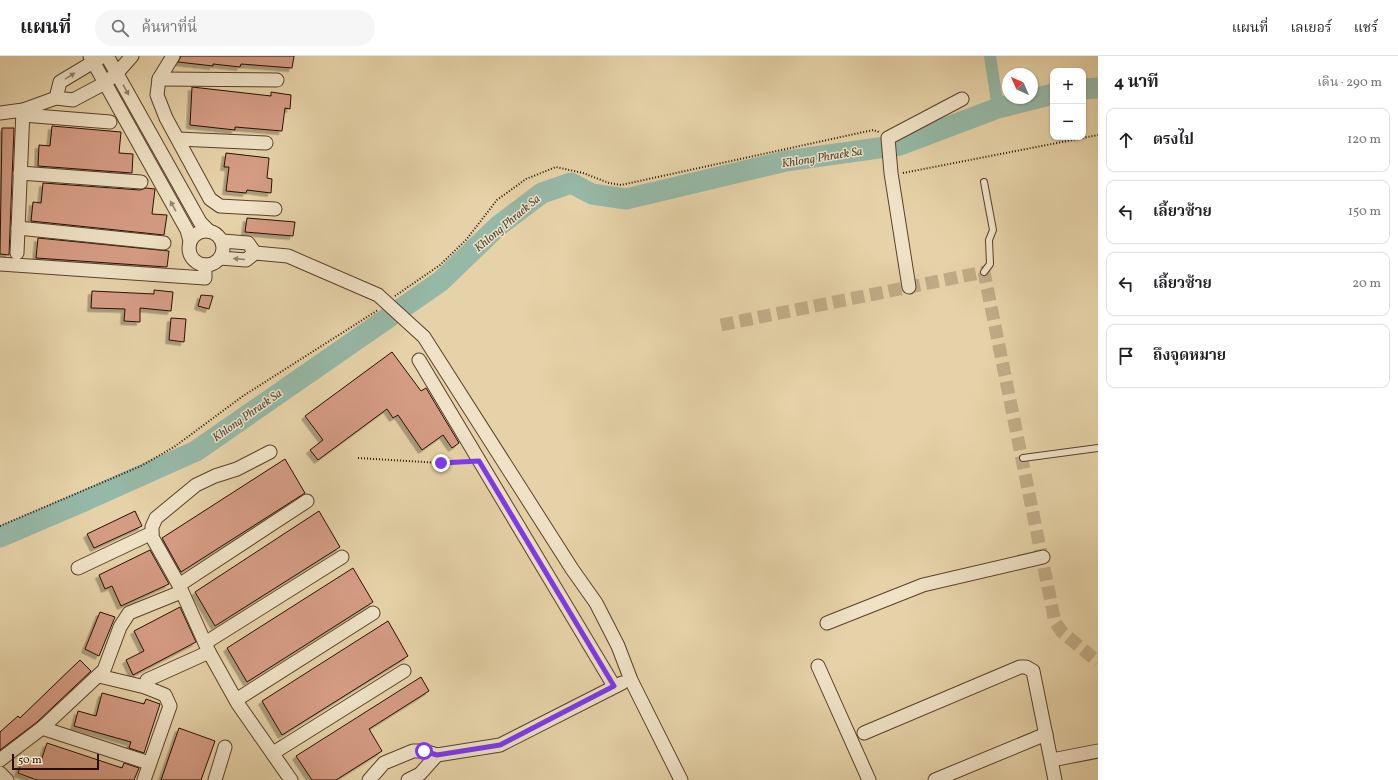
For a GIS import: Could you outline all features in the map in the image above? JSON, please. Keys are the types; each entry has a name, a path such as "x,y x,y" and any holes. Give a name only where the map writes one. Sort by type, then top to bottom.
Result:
{"street":[{"path":"107,56 200,222 209,231 219,236 222,241 223,247 220,258"},
{"path":"23,113 56,98 73,100 105,83 117,73 132,56"},
{"path":"173,56 160,79 157,95 166,118 210,199 220,206 275,209"},
{"path":"56,98 60,82 95,58 105,83 187,230 190,241 189,247 191,257 195,261 205,265 211,264 220,258 246,260 255,253 288,256 379,301 424,337 572,569 596,603 618,646 631,680 682,780"},
{"path":"160,79 277,80"},
{"path":"909,287 895,173 886,137 888,138 891,135 962,99"},
{"path":"0,113 23,113 110,122"},
{"path":"17,254 23,113"},
{"path":"178,139 266,143"},
{"path":"20,173 141,182"},
{"path":"18,228 164,243"},
{"path":"190,241 198,232 209,231"},
{"path":"222,241 248,243 255,253"},
{"path":"0,264 205,278 205,265"},
{"path":"419,360 614,686"},
{"path":"270,452 237,470 214,476 196,485 156,518 152,537 180,588 207,648 236,700 291,780"},
{"path":"0,760 42,728 99,676 104,670 120,627 129,613 180,588 307,501"},
{"path":"78,568 152,533"},
{"path":"145,687 147,680 207,648 342,557"},
{"path":"827,623 923,585 1043,557"},
{"path":"236,700 373,613"},
{"path":"818,666 869,780"},
{"path":"864,733 1020,667 1026,667 1033,672 1055,780"},
{"path":"273,753 404,671"},
{"path":"99,676 145,687 165,696 170,706 144,780"},
{"path":"369,780 384,763 398,756 414,751 424,751 437,755 500,745 614,686 631,680"},
{"path":"42,728 150,763"},
{"path":"935,780 1046,734"},
{"path":"215,780 225,747"},
{"path":"1052,760 1098,751"},
{"path":"408,780 420,774 437,755"},
{"path":"0,773 7,780"}],"lane":[{"path":"984,182 993,230 989,240 990,264 984,272"},
{"path":"1023,458 1098,448"}],"path":[{"path":"392,298 440,265 466,240 498,200 526,179 556,167 583,173 609,183 621,185 873,130 886,137"},
{"path":"895,173 1098,135"},
{"path":"0,526 141,466 174,448 243,396 369,317 379,301"},
{"path":"358,458 441,463 479,461"}],"building":[{"path":"181,56 294,56 292,68 241,64 240,67 213,64 213,66 178,62"},
{"path":"192,87 271,96 271,92 291,95 290,109 285,108 282,131 235,127 235,130 190,125"},
{"path":"52,126 121,132 119,153 133,154 132,173 38,166 39,145 50,146"},
{"path":"2,128 14,128 9,255 0,254"},
{"path":"226,153 269,158 267,178 272,179 271,193 247,190 246,193 226,191 229,167 224,167"},
{"path":"43,183 140,190 146,188 155,189 152,214 167,215 164,235 31,221 33,202 41,203"},
{"path":"247,218 295,222 293,236 245,232"},
{"path":"38,238 169,251 167,267 36,258"},
{"path":"154,290 173,292 171,311 140,308 140,322 124,321 125,309 91,308 92,291 154,294"},
{"path":"201,295 213,296 209,309 198,306"},
{"path":"171,318 186,319 184,342 169,340"},
{"path":"392,352 421,391 426,388 459,443 452,448 443,435 422,450 398,415 393,418 387,409 318,460 310,450 323,440 305,416"},
{"path":"285,459 305,493 181,572 162,538"},
{"path":"135,511 142,526 94,548 87,534"},
{"path":"319,511 340,547 215,626 195,592"},
{"path":"150,550 169,584 121,606 112,586 105,589 99,575"},
{"path":"353,568 373,602 247,682 227,648"},
{"path":"180,607 196,642 133,675 126,660 144,651 134,631"},
{"path":"100,612 115,617 99,656 85,649"},
{"path":"388,621 408,656 282,735 262,701"},
{"path":"80,660 91,671 37,722 0,750 0,732 18,716 20,718"},
{"path":"421,677 429,691 369,729 382,751 336,780 312,780 296,756"},
{"path":"102,693 144,704 146,699 160,704 144,753 129,748 131,742 74,726 78,711 96,716"},
{"path":"179,728 215,741 201,780 161,780"},
{"path":"47,743 122,768 124,763 139,768 134,780 37,780 18,773 23,758 40,764"}],"waterway":[{"path":"990,56 998,108"},
{"name":"Khlong Phraek Sa","path":"1086,89 1098,88"},
{"name":"Khlong Phraek Sa","path":"0,537 196,451 441,281 497,227 542,193 571,183 592,194 626,199 786,161 900,145 998,108 1050,95"}],"tunnel":[{"path":"721,325 984,272 1055,622 1062,632 1098,662"}],"route":[{"path":"424,751 437,755 500,745 553,719 614,686 598,662 479,461 441,463"}]}
